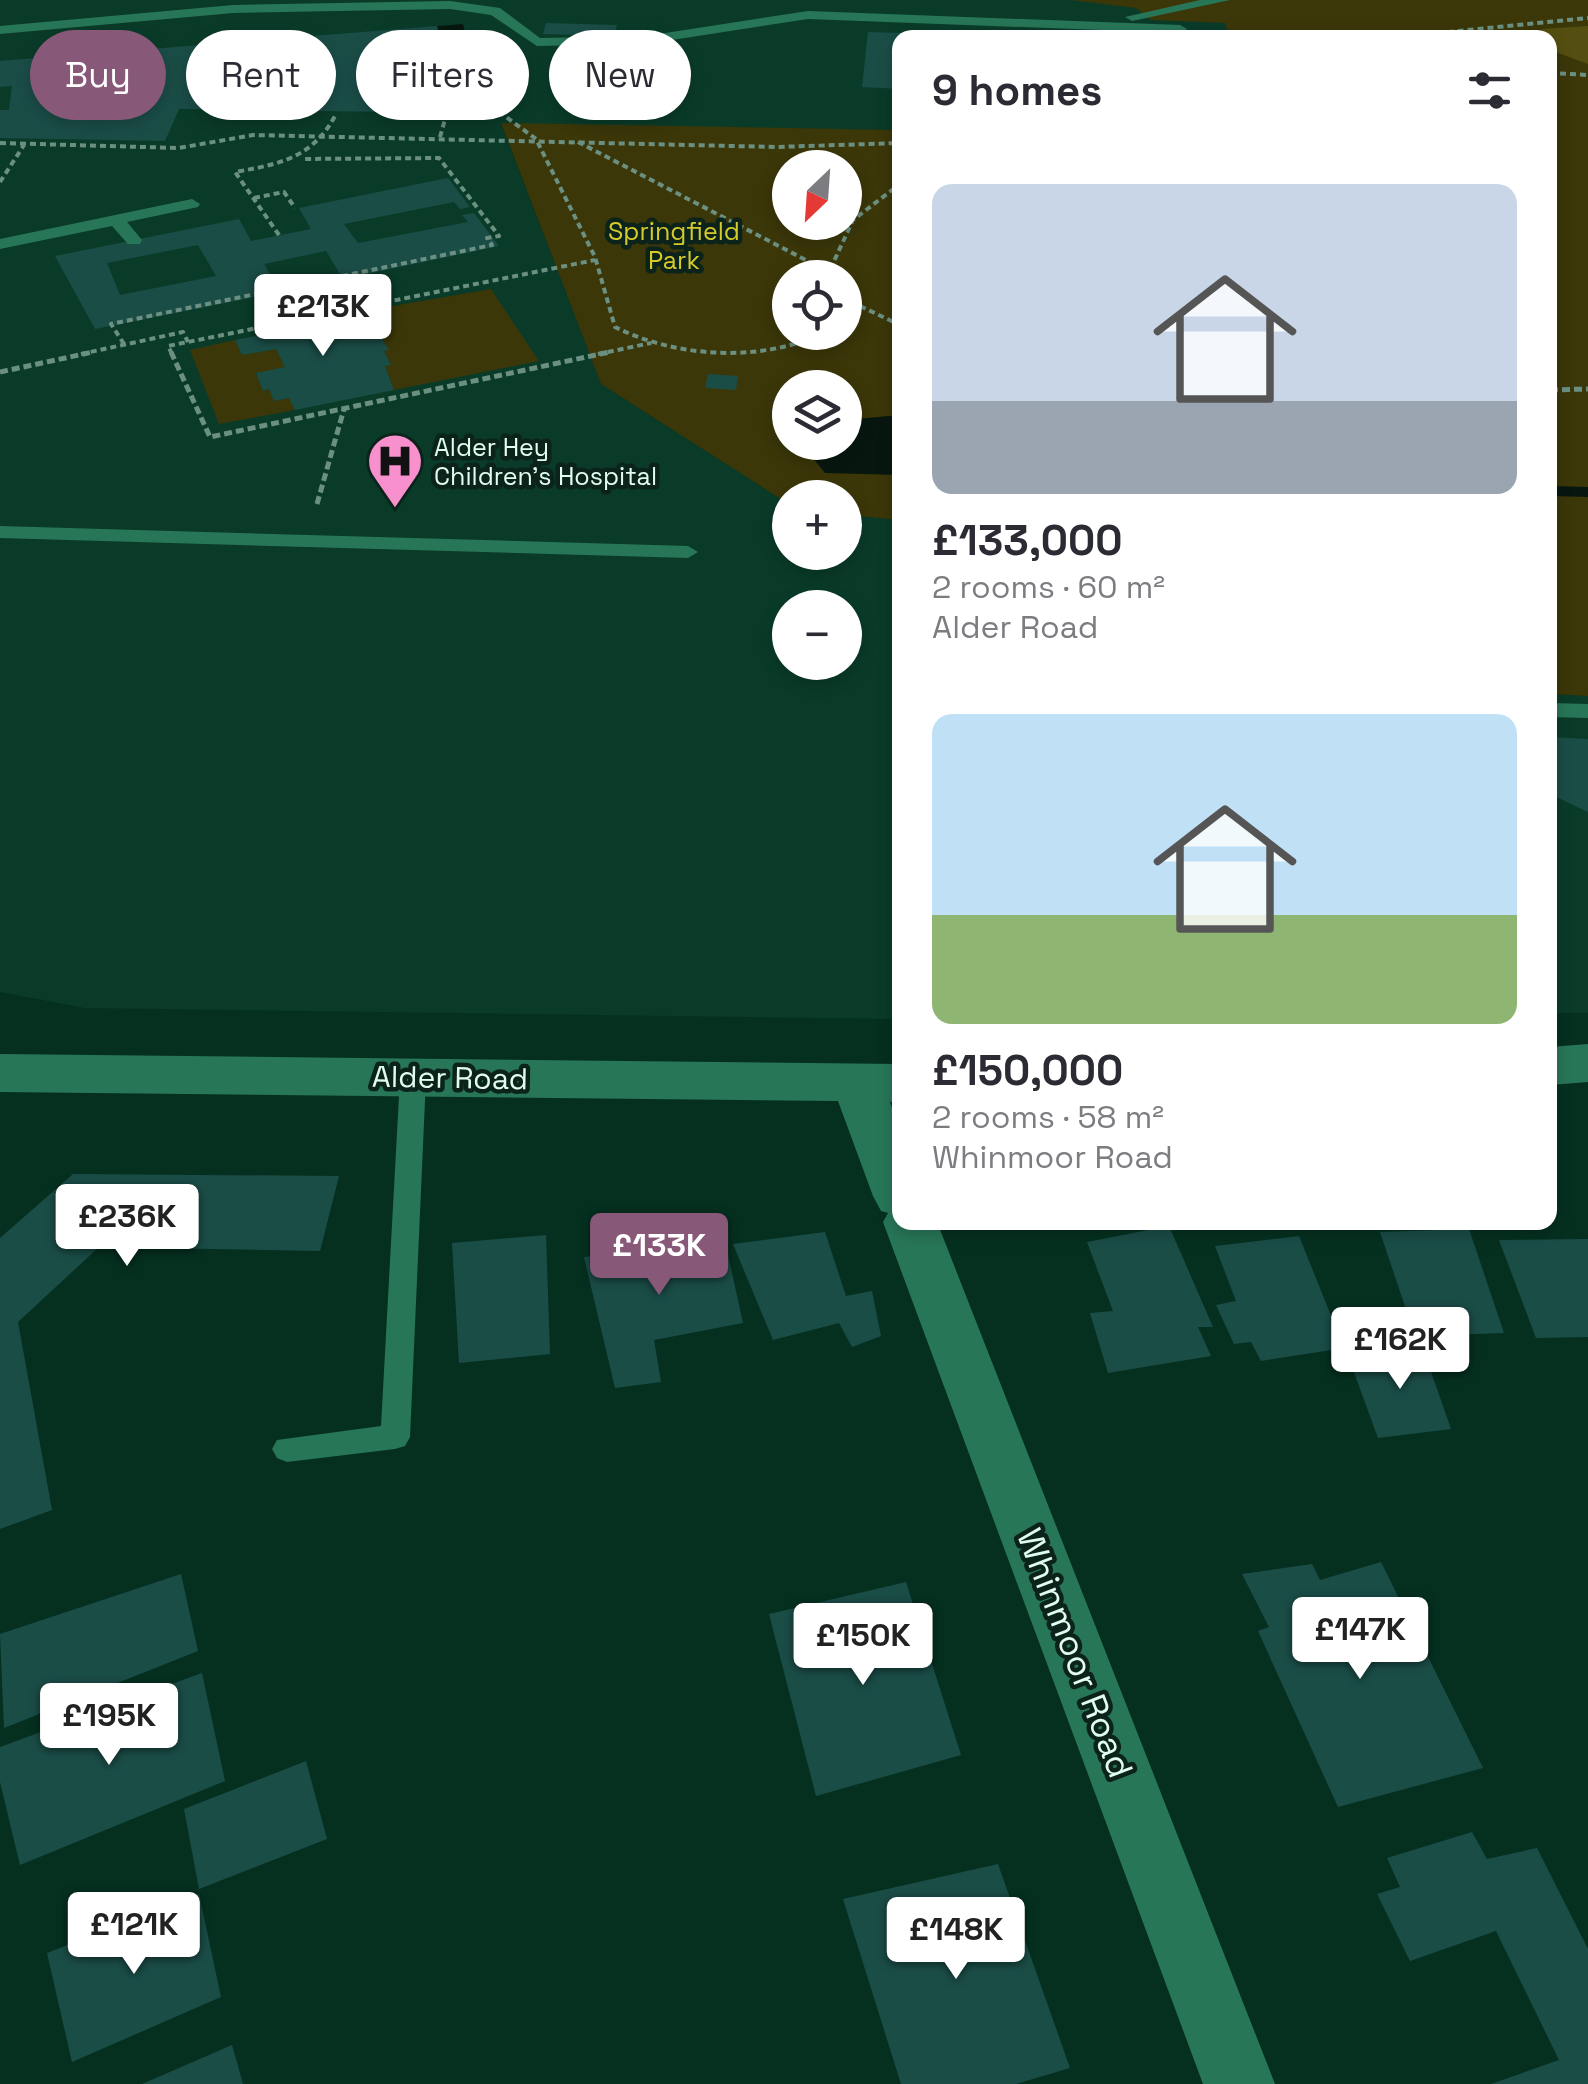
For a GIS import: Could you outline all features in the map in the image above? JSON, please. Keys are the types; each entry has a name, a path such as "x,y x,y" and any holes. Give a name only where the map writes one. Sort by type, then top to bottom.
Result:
{"street":[{"path":"1557,1065 1588,1063"},
{"name":"Alder Road","path":"0,1073 878,1083"},
{"path":"878,1083 892,1155"},
{"name":"Whinmoor Road","path":"913,1230 1239,2084"}],"lane":[{"path":"1103,25 1223,0"},
{"path":"0,30 244,5 450,5 494,11 538,42 646,40 808,15 1180,28"},
{"path":"0,244 192,204"},
{"path":"116,220 134,240"},
{"path":"0,532 688,552"},
{"path":"1557,710 1588,712"},
{"path":"287,1449 395,1437 413,1078"}],"path":[{"path":"450,5 450,19 472,18 502,114 536,139 595,260 615,326 651,343 691,348 772,348"},
{"path":"1468,30 1588,18"},
{"path":"1557,73 1588,75"},
{"path":"303,158 326,136 334,120"},
{"path":"440,138 445,120"},
{"path":"0,143 179,148 253,135 776,146 892,142"},
{"path":"572,139 802,260"},
{"path":"0,182 25,144"},
{"path":"124,344 111,324 492,245 487,238 498,236 440,158 303,158 236,172 279,235"},
{"path":"837,260 853,220 892,190"},
{"path":"254,198 284,192 294,208"},
{"path":"595,260 168,346 210,437 651,343"},
{"path":"862,307 892,321"},
{"path":"0,372 182,332 188,342"},
{"path":"1557,390 1588,389"},
{"path":"307,541 344,409"}],"shaded area":[{"name":"Alder Hey Children's Hospital","path":"0,0 1543,0 1223,17 1227,30 892,30 892,130 501,124 601,384 772,493 772,570 862,570 862,517 892,519 892,1019 85,1008 0,992"},
{"path":"463,24 465,30 438,30 437,26"},
{"path":"1588,26 1588,64 1557,53 1557,30 1542,29"},
{"path":"892,416 892,475 825,473 815,460 862,460 862,418"},
{"path":"1557,694 1588,696 1588,1013 1557,1013"}],"green space":[{"path":"1071,0 1588,0 1588,696 1557,694 1557,30 1227,30 1225,23 1151,20 1136,8"},
{"name":"Springfield Park","path":"501,123 892,130 892,519 862,517 862,480 772,480 772,493 601,384"},
{"path":"491,289 539,361 394,390 385,366 391,365 384,351 388,349 364,311"},
{"path":"235,340 242,355 276,349 285,367 256,374 263,391 269,389 274,401 289,398 295,410 219,424 190,350"}],"building":[{"path":"546,23 617,25 616,30 549,30 549,34 543,34"},
{"path":"437,26 438,30 387,30"},
{"path":"356,32 356,112 336,111 336,34"},
{"path":"868,32 892,33 892,89 862,87"},
{"path":"186,46 186,109 179,109 165,141 0,138 0,110 9,110 12,86 0,87 0,61 30,59 30,120 166,120 166,48"},
{"path":"448,178 470,207 460,209 454,202 344,224 358,243 468,222 462,215 474,213 499,246 343,279 326,251 264,264 280,292 95,329 55,256 239,219 251,241 311,229 299,208","holes":["198,245 216,276 120,295 107,263"]},
{"path":"318,308 323,318 364,311 389,350 384,351 391,365 385,366 394,390 295,410 289,398 274,401 269,389 263,391 256,373 285,367 276,349 242,355 235,340 291,329 284,315"},
{"path":"708,374 738,376 736,390 705,388"},
{"path":"1557,737 1588,739 1588,812 1557,797"},
{"path":"73,1174 339,1176 320,1251 99,1247 18,1322 52,1510 0,1529 0,1238"},
{"path":"671,1230 672,1242 723,1232 743,1323 654,1340 661,1382 615,1388 584,1257 615,1253 612,1241"},
{"path":"1148,1230 1171,1230 1213,1327 1198,1327 1211,1356 1108,1373 1090,1313 1113,1311 1087,1242"},
{"path":"1469,1230 1504,1333 1415,1336 1380,1232"},
{"path":"825,1232 846,1296 872,1291 881,1336 852,1347 839,1323 773,1340 733,1244"},
{"path":"546,1235 550,1354 459,1363 452,1243"},
{"path":"1299,1236 1344,1348 1261,1361 1251,1342 1234,1344 1216,1305 1236,1301 1215,1246"},
{"path":"1588,1239 1588,1337 1536,1338 1499,1240"},
{"path":"1422,1346 1451,1429 1378,1438 1348,1356"},
{"path":"1381,1562 1483,1768 1338,1807 1258,1631 1269,1627 1242,1574 1312,1564 1320,1580"},
{"path":"181,1574 198,1651 4,1728 0,1634"},
{"path":"906,1582 961,1755 816,1796 769,1614"},
{"path":"202,1673 225,1781 20,1865 0,1782 0,1747"},
{"path":"306,1761 327,1839 199,1889 184,1809"},
{"path":"1472,1832 1487,1859 1537,1848 1588,1949 1588,2084 1491,2084 1559,2060 1496,1931 1410,1961 1377,1894 1400,1887 1387,1858"},
{"path":"998,1864 1070,2068 1016,2084 901,2084 843,1899"},
{"path":"199,1894 221,1997 72,2062 47,1953"},
{"path":"232,2045 243,2084 142,2084"}],"waterway":[{"path":"1557,491 1588,492"}],"place":[{"name":"Alder Hey Children's Hospital","path":"395,510"}]}
